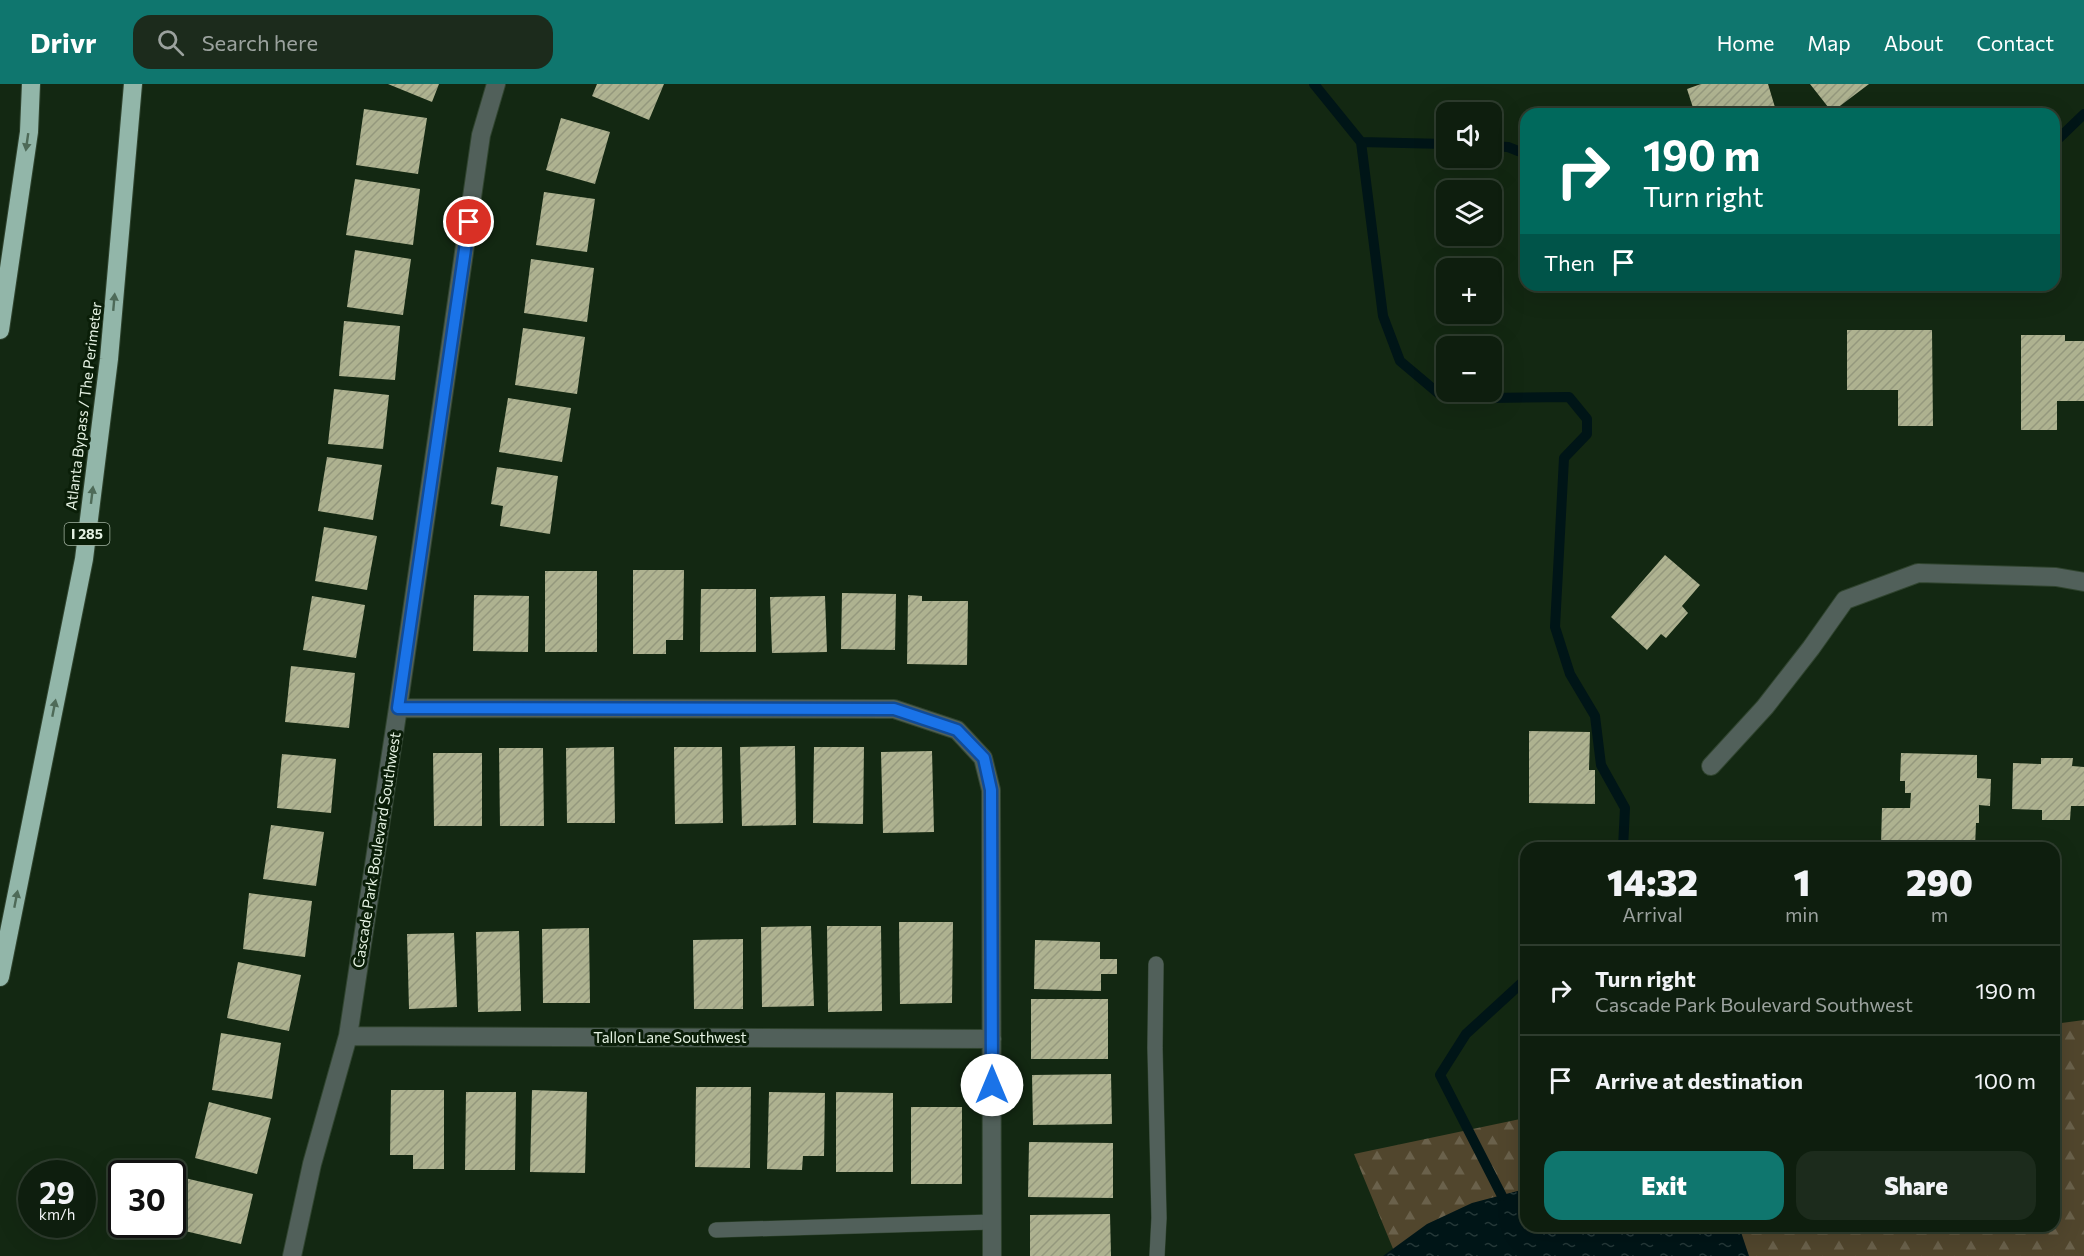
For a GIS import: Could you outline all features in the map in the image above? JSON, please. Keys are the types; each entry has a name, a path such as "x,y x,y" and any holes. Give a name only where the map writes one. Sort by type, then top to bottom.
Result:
{"highway":[{"path":"0,330 29,132 31,84"},
{"name":"Atlanta Bypass / The Perimeter","path":"0,977 84,559 109,359 133,84"}],"street":[{"name":"Cascade Park Boulevard Southwest","path":"292,1256 312,1164 348,1036 481,135 496,84"},
{"path":"1711,766 1766,707 1812,648 1845,600 1918,573 2056,577 2084,582"},
{"path":"398,708 894,709 957,730 984,758 991,790 992,1256"},
{"name":"Tallon Lane Southwest","path":"348,1036 992,1039"}],"lane":[{"path":"1156,964 1155,1048 1159,1218 1157,1256"},
{"path":"716,1230 992,1222"}],"green space":[{"path":"2084,1020 2084,1256 1396,1256 1354,1154 1520,1119 1520,1232 2060,1232 2060,1023"}],"water":[{"path":"1520,1190 1520,1232 1741,1232 1749,1256 1383,1256 1427,1224 1472,1203"}],"building":[{"path":"388,84 439,84 432,102"},
{"path":"597,84 664,84 649,120 592,96"},
{"path":"1701,84 1768,84 1775,108 1693,108 1687,89"},
{"path":"1810,84 1869,84 1837,108 1829,108"},
{"path":"364,109 427,118 418,174 356,165"},
{"path":"561,118 610,132 595,184 546,170"},
{"path":"355,179 420,189 413,245 346,235"},
{"path":"544,192 595,199 587,252 536,245"},
{"path":"355,250 411,259 403,315 347,307"},
{"path":"531,259 594,268 587,322 524,313"},
{"path":"344,321 400,326 395,380 339,376"},
{"path":"523,328 585,337 577,394 515,385"},
{"path":"1847,330 1932,330 1933,426 1898,426 1898,390 1847,390"},
{"path":"2021,335 2065,335 2065,341 2084,341 2084,401 2057,401 2057,430 2021,430"},
{"path":"334,389 389,395 383,449 328,444"},
{"path":"508,398 571,408 562,462 499,452"},
{"path":"327,457 382,465 373,520 318,511"},
{"path":"497,467 558,476 550,534 500,526 503,506 491,504"},
{"path":"324,527 377,536 367,590 315,581"},
{"path":"1665,555 1700,585 1682,606 1688,613 1666,638 1661,634 1647,650 1611,617"},
{"path":"633,570 684,570 683,640 666,640 666,654 633,654"},
{"path":"545,571 597,571 597,652 545,652"},
{"path":"701,589 756,589 756,652 700,652"},
{"path":"842,593 896,594 895,650 841,649"},
{"path":"474,595 529,596 528,652 473,651"},
{"path":"908,595 922,596 922,601 968,601 967,665 907,664"},
{"path":"312,596 365,605 356,658 303,650"},
{"path":"825,596 827,652 772,653 770,597"},
{"path":"291,666 355,673 349,728 285,722"},
{"path":"1529,731 1590,732 1589,770 1595,770 1595,804 1529,803"},
{"path":"795,746 796,825 742,826 740,747"},
{"path":"614,747 615,823 567,823 566,748"},
{"path":"674,747 722,747 723,823 675,824"},
{"path":"814,747 864,747 863,824 813,823"},
{"path":"499,748 543,748 544,826 500,826"},
{"path":"932,751 934,832 883,833 881,752"},
{"path":"433,753 482,753 482,826 434,826"},
{"path":"1901,753 1977,755 1977,778 1991,779 1990,806 1979,805 1979,823 1976,823 1975,842 1881,842 1882,808 1910,808 1911,793 1905,793 1905,781 1900,781"},
{"path":"282,754 336,759 331,813 277,808"},
{"path":"2041,758 2073,758 2072,766 2084,767 2084,806 2071,806 2070,820 2042,820 2042,810 2012,809 2013,763 2041,764"},
{"path":"271,825 324,832 316,886 263,879"},
{"path":"249,893 312,901 305,957 243,949"},
{"path":"899,922 953,922 952,1003 900,1004"},
{"path":"811,926 814,1006 762,1007 761,927"},
{"path":"827,926 881,926 882,1011 828,1012"},
{"path":"589,928 590,1003 543,1003 542,929"},
{"path":"519,931 521,1011 478,1012 476,932"},
{"path":"454,933 457,1007 409,1009 407,934"},
{"path":"743,939 743,1009 694,1009 693,940"},
{"path":"1035,940 1100,942 1100,959 1117,959 1117,974 1101,974 1101,991 1034,989"},
{"path":"238,962 301,975 289,1031 227,1018"},
{"path":"1031,999 1108,999 1108,1059 1031,1059"},
{"path":"221,1033 281,1043 272,1099 212,1090"},
{"path":"1111,1074 1112,1124 1033,1125 1032,1075"},
{"path":"696,1087 751,1087 750,1168 695,1167"},
{"path":"391,1090 444,1090 444,1169 413,1169 413,1155 390,1155"},
{"path":"532,1090 587,1092 585,1173 530,1172"},
{"path":"466,1092 516,1092 515,1170 465,1170"},
{"path":"769,1092 825,1093 824,1156 803,1156 802,1170 767,1169"},
{"path":"836,1092 893,1093 893,1172 836,1172"},
{"path":"209,1102 271,1118 257,1174 195,1158"},
{"path":"911,1107 962,1107 962,1184 911,1184"},
{"path":"1029,1142 1113,1143 1113,1198 1028,1197"},
{"path":"186,1178 253,1194 241,1244 186,1231"},
{"path":"1110,1214 1111,1256 1030,1256 1030,1215"}],"waterway":[{"path":"1314,84 1361,142 1383,316 1400,361 1438,393 1487,398 1569,397 1587,419 1587,434 1564,458 1555,627 1570,674 1595,716 1601,765 1625,808 1623,842"},
{"path":"2060,137 2084,114"},
{"path":"1361,142 1436,144"},
{"path":"1502,147 1520,152"},
{"path":"1502,1196 1440,1075 1466,1034 1520,984"}],"route":[{"path":"469,222 398,708 894,709 957,730 984,758 991,790 992,1085"}]}
